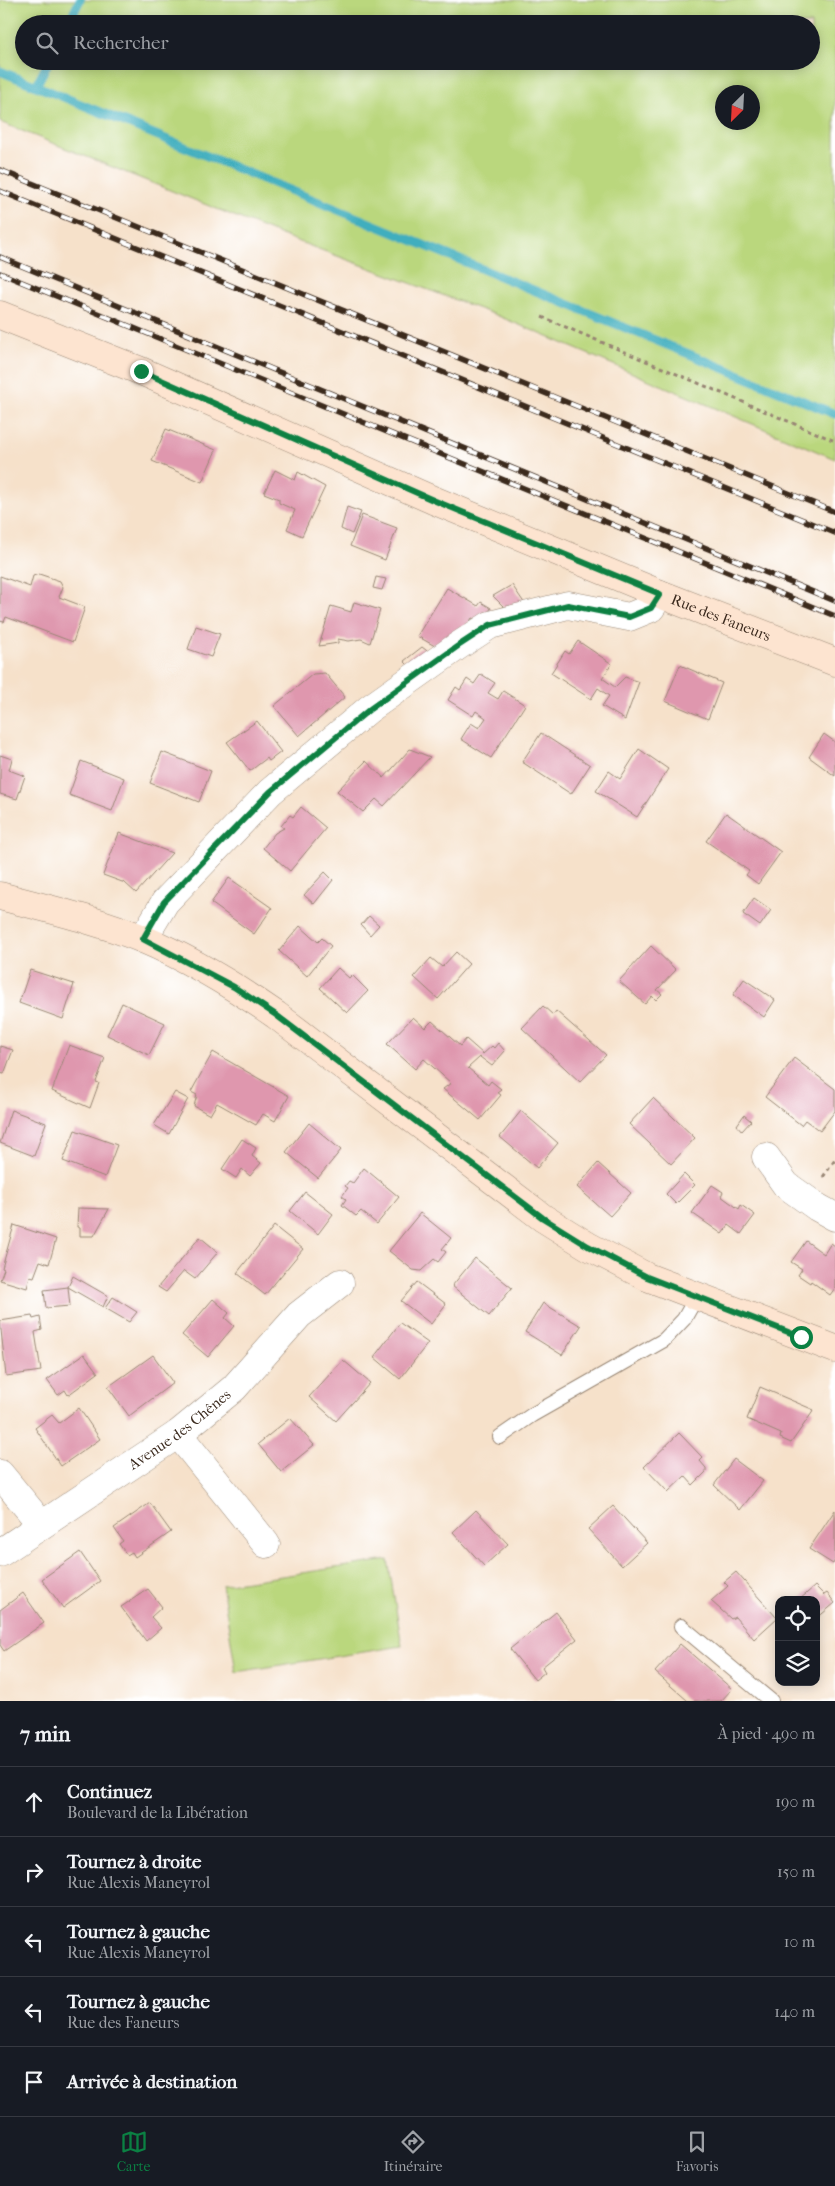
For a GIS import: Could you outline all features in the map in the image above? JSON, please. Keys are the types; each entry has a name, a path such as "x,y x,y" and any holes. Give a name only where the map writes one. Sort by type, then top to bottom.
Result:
{"street":[{"name":"Rue des Faneurs","path":"0,315 141,371 433,500 660,594 835,662"},
{"path":"143,939 164,902 270,792 370,709 458,646 490,625 568,605 629,617 651,608 660,594"},
{"path":"0,896 82,918 143,939 234,987 269,1010 551,1222 588,1246 647,1277 835,1349"},
{"path":"766,1157 786,1185 835,1217"},
{"name":"Avenue des Chênes","path":"0,1553 40,1524 178,1434 234,1388 300,1315 340,1283"},
{"path":"178,1434 266,1544"},
{"path":"0,1474 40,1524"}],"lane":[{"path":"500,1437 532,1415 664,1340 684,1319 698,1296"},
{"path":"681,1626 771,1701"}],"path":[{"path":"542,317 835,441"}],"green space":[{"path":"0,0 835,0 835,459 496,315 289,238 0,122"},
{"path":"388,1560 402,1646 236,1672 222,1585"}],"building":[{"path":"166,429 216,450 202,482 152,461"},
{"path":"275,470 295,480 298,472 325,487 302,536 287,529 295,510 279,503 279,499 264,493"},
{"path":"347,507 361,512 352,534 341,529"},
{"path":"362,515 397,528 385,560 350,546"},
{"path":"39,574 60,581 63,587 59,597 85,607 73,642 6,617 4,622 0,621 0,576 30,587 33,576"},
{"path":"376,577 386,579 382,590 373,588"},
{"path":"512,585 527,607 510,613 493,596"},
{"path":"447,588 478,606 481,602 491,608 483,623 472,618 457,643 442,650 417,636"},
{"path":"354,602 380,610 370,643 361,639 349,641 338,639 338,643 319,646 331,606 351,612"},
{"path":"196,626 220,634 211,657 188,649"},
{"path":"578,641 612,664 602,678 615,687 625,677 639,682 625,720 602,706 609,696 598,688 591,699 551,673 565,651 569,654"},
{"path":"422,647 435,657 414,671 404,661"},
{"path":"680,665 722,683 708,719 665,701"},
{"path":"325,673 345,697 299,736 274,706 313,674"},
{"path":"481,674 495,683 488,693 498,699 503,691 525,705 491,758 461,739 471,723 479,728 486,718 476,711 473,716 448,700 456,687 460,690 467,679 474,684"},
{"path":"257,721 281,752 269,761 267,758 250,771 227,742"},
{"path":"541,733 590,765 571,794 522,762"},
{"path":"824,734 835,742 835,776 809,757"},
{"path":"410,749 430,757 384,806 376,799 363,812 337,791 366,761 384,778"},
{"path":"639,749 668,769 637,817 596,791 609,771 620,779"},
{"path":"162,752 211,771 199,802 150,783"},
{"path":"0,755 12,759 9,770 25,776 17,799 0,794"},
{"path":"81,761 124,778 112,811 69,795"},
{"path":"301,807 326,828 290,871 263,848 275,833 284,828 281,826 290,815 293,817"},
{"path":"726,813 781,852 758,884 746,875 749,871 706,841"},
{"path":"119,833 172,853 136,893 125,883 103,875"},
{"path":"325,872 333,880 314,904 304,895"},
{"path":"229,878 272,908 254,934 211,903"},
{"path":"754,898 771,910 760,926 743,914"},
{"path":"369,916 379,925 370,935 361,925"},
{"path":"300,926 318,942 322,938 331,946 307,976 279,951"},
{"path":"651,946 676,970 657,990 662,994 656,1000 652,996 645,1004 619,981"},
{"path":"456,952 469,964 438,999 414,977 431,958 442,967"},
{"path":"338,968 349,978 352,975 368,991 347,1013 320,988"},
{"path":"30,970 74,984 63,1019 19,1003"},
{"path":"744,979 775,1000 764,1017 733,995"},
{"path":"122,1003 165,1023 149,1055 107,1035"},
{"path":"543,1006 553,1015 556,1011 606,1055 580,1082 522,1028"},
{"path":"413,1017 425,1028 432,1021 460,1046 466,1039 483,1054 492,1046 494,1048 498,1043 505,1051 492,1066 480,1057 468,1068 488,1085 491,1081 501,1089 497,1092 501,1095 480,1120 443,1089 451,1083 424,1059 415,1069 387,1044"},
{"path":"69,1045 105,1058 96,1082 99,1083 90,1108 52,1091"},
{"path":"0,1046 13,1050 4,1074 0,1073"},
{"path":"213,1052 289,1096 275,1121 263,1114 256,1125 217,1103 210,1115 194,1106 197,1095 191,1092"},
{"path":"794,1058 835,1089 835,1111 820,1131 805,1120 801,1125 765,1097"},
{"path":"175,1092 188,1099 169,1134 154,1125"},
{"path":"653,1098 695,1138 671,1164 629,1124"},
{"path":"11,1110 46,1123 34,1156 0,1143"},
{"path":"521,1111 558,1143 537,1168 500,1137"},
{"path":"744,1115 751,1121 742,1131 737,1125"},
{"path":"309,1123 341,1150 318,1178 286,1152"},
{"path":"75,1130 117,1145 105,1177 63,1161"},
{"path":"242,1139 256,1148 252,1156 261,1163 250,1176 242,1169 236,1178 222,1169"},
{"path":"598,1163 631,1193 610,1216 577,1187"},
{"path":"364,1168 399,1197 377,1224 361,1211 356,1216 342,1205 346,1199 342,1196 348,1188 345,1186 349,1181 353,1183"},
{"path":"684,1174 695,1185 676,1204 666,1194"},
{"path":"712,1185 723,1192 721,1196 739,1209 741,1205 755,1215 741,1234 729,1225 722,1234 692,1213"},
{"path":"305,1192 333,1214 318,1234 290,1211"},
{"path":"78,1208 109,1209 94,1236 80,1236 80,1228 77,1227"},
{"path":"420,1213 451,1238 442,1249 446,1252 438,1262 434,1259 421,1271 413,1270 389,1251"},
{"path":"14,1225 56,1239 49,1264 40,1261 34,1277 30,1276 27,1288 0,1280"},
{"path":"274,1226 303,1249 265,1295 237,1273"},
{"path":"200,1237 218,1252 195,1279 184,1271 166,1292 158,1287"},
{"path":"806,1241 824,1254 831,1243 835,1246 835,1288 830,1295 811,1281 810,1283 798,1275 802,1269 791,1262"},
{"path":"475,1258 512,1288 489,1316 452,1286"},
{"path":"73,1276 108,1296 103,1307 68,1287"},
{"path":"417,1282 446,1304 431,1324 401,1301"},
{"path":"68,1287 70,1306 46,1308 44,1290"},
{"path":"113,1297 137,1312 129,1322 105,1308"},
{"path":"213,1299 229,1313 225,1318 234,1326 208,1357 182,1335"},
{"path":"543,1303 581,1326 562,1355 525,1332"},
{"path":"32,1316 33,1319 40,1317 42,1330 35,1332 41,1371 6,1376 0,1321"},
{"path":"400,1323 428,1343 400,1379 374,1357"},
{"path":"84,1354 98,1373 68,1395 65,1390 58,1395 47,1380"},
{"path":"153,1355 173,1383 129,1416 108,1387"},
{"path":"343,1360 370,1383 336,1421 309,1397"},
{"path":"760,1387 814,1410 791,1443 780,1438 781,1434 747,1419"},
{"path":"79,1408 100,1439 61,1466 35,1428 52,1415 59,1423"},
{"path":"290,1418 314,1445 281,1472 258,1444"},
{"path":"679,1433 703,1458 700,1461 706,1468 706,1472 693,1485 685,1476 668,1492 644,1467"},
{"path":"734,1459 763,1481 740,1510 714,1485"},
{"path":"150,1503 171,1532 135,1557 132,1552 127,1555 119,1544 123,1541 114,1528"},
{"path":"613,1506 647,1543 622,1566 588,1529"},
{"path":"476,1510 508,1544 484,1566 453,1532"},
{"path":"835,1510 835,1560 833,1564 809,1549"},
{"path":"80,1552 100,1581 63,1608 42,1579"},
{"path":"736,1572 775,1616 775,1620 754,1639 735,1617 731,1619 711,1601 728,1586 724,1582"},
{"path":"815,1586 824,1595 827,1593 835,1603 820,1616 820,1596 804,1596"},
{"path":"148,1589 162,1607 151,1617 161,1628 146,1641 121,1607"},
{"path":"23,1593 44,1623 4,1651 0,1645 0,1610"},
{"path":"556,1612 577,1639 542,1667 545,1672 535,1680 510,1649"},
{"path":"680,1644 732,1689 721,1701 688,1701 655,1672"}],"waterway":[{"path":"72,15 80,0"},
{"path":"36,86 44,70"},
{"path":"0,71 835,414"}],"railway":[{"path":"0,170 835,512"},
{"path":"0,191 835,533"},
{"path":"0,257 835,601"},
{"path":"0,273 835,616"}],"route":[{"path":"141,371 433,500 660,594 651,608 629,617 568,605 490,625 458,646 370,709 270,792 164,902 143,939 234,987 276,1015 543,1218 588,1246 647,1277 801,1337"}]}
